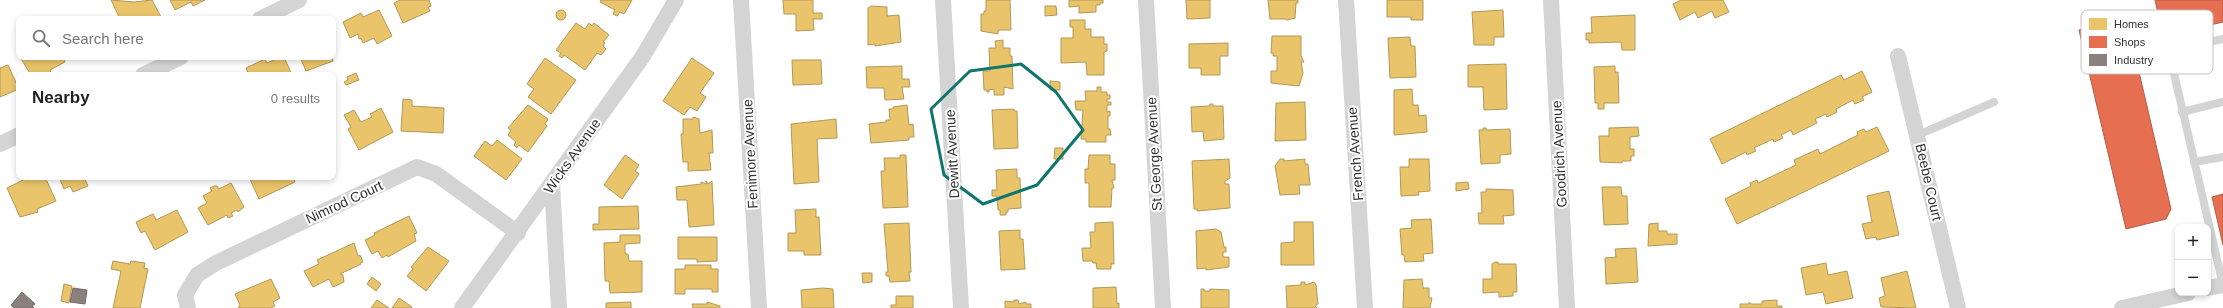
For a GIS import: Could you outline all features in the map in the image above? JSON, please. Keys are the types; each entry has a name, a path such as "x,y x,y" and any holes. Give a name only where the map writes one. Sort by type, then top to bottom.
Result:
{"street":[{"path":"266,16 299,0"},
{"name":"Wicks Avenue","path":"462,308 518,233 643,56 676,0"},
{"name":"Fenimore Avenue","path":"741,0 759,308"},
{"name":"Dewitt Avenue","path":"943,0 961,308"},
{"name":"St George Avenue","path":"1146,0 1163,308"},
{"name":"French Avenue","path":"1346,0 1365,308"},
{"name":"Goodrich Avenue","path":"1551,0 1567,308"},
{"name":"Beebe Court","path":"1898,56 1958,308"},
{"path":"149,72 175,60"},
{"path":"0,144 16,136"},
{"name":"Nimrod Court","path":"188,308 185,295 197,275 216,263 417,167 436,174 518,233"},
{"path":"552,184 559,308"},
{"path":"2211,287 2223,285"},
{"path":"2122,308 2163,304 2181,296"}],"lane":[{"path":"2213,41 2223,39"},
{"path":"2174,74 2223,285"},
{"path":"1918,135 1994,102"},
{"path":"2182,112 2223,102"},
{"path":"2194,162 2223,157"}],"highlighted area":[{"path":"1021,64 1056,92 1083,130 1037,185 983,204 944,175 931,109 970,71"}],"building: Homes":[{"path":"111,0 134,2 152,0 160,16 119,16"},
{"path":"170,0 205,0 193,6 191,2 175,10"},
{"path":"400,0 429,0 431,6 428,7 430,11 403,23 394,3"},
{"path":"601,0 632,0 624,14 620,12 617,16 613,14 615,10 600,2"},
{"path":"783,0 813,0 813,13 822,13 822,19 813,19 814,30 796,31 796,14 784,14"},
{"path":"986,0 1010,0 1011,30 998,30 998,34 981,31 981,14 984,14 984,11 986,11"},
{"path":"1069,0 1103,0 1103,3 1096,5 1096,12 1079,13 1079,6 1069,7"},
{"path":"1186,0 1210,0 1210,18 1187,19"},
{"path":"1268,0 1298,0 1298,3 1296,3 1295,18 1287,20 1270,19"},
{"path":"1387,0 1423,0 1423,20 1411,20 1411,17 1387,17"},
{"path":"1681,0 1723,0 1729,12 1715,18 1712,11 1698,18 1695,12 1680,20 1673,4"},
{"path":"871,6 887,7 887,16 899,15 901,42 875,46 875,44 868,45 868,8"},
{"path":"1045,6 1056,6 1057,15 1045,16"},
{"path":"379,10 392,36 377,44 374,38 363,43 361,38 359,39 358,34 350,38 343,22 361,13 363,17"},
{"path":"559,10 563,10 565,11 565,19 559,20 556,17 556,13"},
{"path":"1503,10 1504,37 1494,37 1494,45 1474,45 1472,12"},
{"path":"1635,15 1635,50 1622,50 1621,42 1589,43 1589,40 1586,40 1586,33 1592,33 1591,17"},
{"path":"1070,20 1085,20 1085,29 1091,29 1091,37 1104,37 1104,44 1107,44 1107,51 1104,52 1104,75 1087,75 1086,62 1061,63 1061,38 1073,38 1073,27 1070,27"},
{"path":"576,23 585,29 589,23 592,26 594,23 609,35 603,42 605,43 603,46 606,49 601,55 597,53 585,70 564,55 562,58 559,56 561,53 556,50"},
{"path":"1272,36 1301,36 1301,56 1304,62 1301,62 1303,73 1299,86 1271,83 1271,71 1277,71 1277,56 1273,56 1273,53 1271,53"},
{"path":"1410,37 1411,46 1415,46 1416,77 1390,78 1388,38"},
{"path":"1003,40 1003,48 1010,48 1010,56 1012,56 1013,89 1004,87 1004,95 994,95 994,89 989,90 989,92 984,90 983,71 990,71 989,48 996,48 995,41"},
{"path":"1228,43 1228,56 1220,56 1220,75 1201,75 1201,68 1189,68 1189,44"},
{"path":"545,58 576,80 551,114 528,97 534,89 527,84"},
{"path":"692,58 714,73 700,93 706,97 697,111 690,107 684,115 663,101"},
{"path":"22,60 64,60 65,62 50,70 51,72 29,72"},
{"path":"263,60 266,60 267,63 274,60 285,60 291,72 248,72 246,68"},
{"path":"301,60 333,60 333,61 306,71"},
{"path":"792,60 821,60 822,84 793,85"},
{"path":"1506,64 1507,109 1484,110 1483,87 1468,87 1468,65"},
{"path":"8,65 16,82 16,90 0,97 0,68"},
{"path":"902,66 902,79 909,79 910,87 902,87 904,99 885,100 884,88 867,88 866,67"},
{"path":"1615,66 1615,72 1618,72 1619,103 1604,103 1604,109 1598,109 1598,103 1595,103 1594,67"},
{"path":"1862,71 1872,92 1862,97 1864,100 1855,104 1853,100 1836,109 1837,112 1827,117 1826,114 1815,119 1817,123 1793,135 1791,130 1781,135 1783,138 1774,142 1773,139 1754,148 1756,151 1747,155 1746,152 1722,164 1710,139 1841,75 1844,80"},
{"path":"356,73 359,80 346,85 344,82 348,80 347,77"},
{"path":"1050,81 1060,82 1060,90 1050,90"},
{"path":"1097,87 1101,87 1101,92 1107,92 1107,95 1110,95 1110,99 1107,99 1107,102 1111,102 1111,105 1107,105 1107,112 1110,111 1110,116 1108,116 1108,129 1110,129 1111,135 1106,135 1106,142 1086,142 1086,139 1081,139 1083,110 1076,110 1075,101 1086,101 1085,91 1097,91"},
{"path":"1412,89 1413,105 1418,105 1419,116 1426,115 1427,132 1394,135 1394,90"},
{"path":"403,99 412,100 412,106 444,108 443,133 401,131"},
{"path":"1305,102 1306,140 1275,141 1276,103"},
{"path":"1210,104 1213,104 1213,106 1223,106 1224,139 1204,141 1203,131 1192,132 1191,107 1210,106"},
{"path":"528,105 548,119 545,124 547,126 528,152 519,145 517,148 514,145 516,142 508,135 511,130 508,128"},
{"path":"907,105 909,125 913,124 914,137 909,137 909,140 871,143 869,124 886,122 886,120 890,120 889,109"},
{"path":"381,108 393,132 359,150 348,129 351,127 344,115 354,110 361,122 372,117 370,114"},
{"path":"1014,109 1014,111 1017,111 1018,148 994,149 992,110"},
{"path":"693,117 699,119 700,133 712,130 713,153 709,153 711,170 688,171 688,162 683,162 681,134 683,134 683,119 693,119"},
{"path":"836,119 837,138 817,139 819,182 794,184 791,124"},
{"path":"1638,127 1639,136 1630,137 1630,149 1634,149 1634,156 1631,156 1631,161 1622,161 1622,163 1600,162 1599,136 1609,136 1609,128"},
{"path":"1877,127 1889,151 1737,224 1725,199 1751,186 1750,183 1757,180 1758,183 1796,165 1794,160 1818,149 1820,154 1858,135 1857,132 1864,129 1866,132"},
{"path":"1483,128 1486,128 1486,130 1510,129 1511,154 1500,155 1500,163 1481,164 1479,130 1483,130"},
{"path":"497,140 522,159 506,180 474,156 485,141 492,146"},
{"path":"1055,148 1063,148 1063,159 1054,159"},
{"path":"625,155 639,165 635,171 639,174 622,199 604,185"},
{"path":"900,155 906,155 908,207 883,208 881,171 885,171 884,158 900,158"},
{"path":"1089,155 1110,155 1110,164 1115,164 1115,180 1112,180 1114,188 1112,188 1111,207 1089,207 1089,183 1085,183 1085,169 1088,169"},
{"path":"1229,159 1230,178 1225,181 1225,184 1229,184 1230,208 1197,211 1197,209 1194,209 1192,161"},
{"path":"1280,159 1284,159 1284,161 1305,159 1305,164 1308,164 1310,185 1299,185 1300,194 1280,195 1275,166"},
{"path":"1409,159 1429,159 1430,191 1418,192 1419,195 1401,196 1400,167 1409,167"},
{"path":"1017,169 1017,178 1020,178 1021,208 1008,209 1006,215 1000,215 997,196 992,196 992,190 997,190 996,170"},
{"path":"23,180 46,180 56,201 37,209 38,212 20,217 7,188"},
{"path":"60,180 85,180 88,186 73,192 70,186 64,189"},
{"path":"250,180 294,180 295,182 259,199"},
{"path":"706,181 708,184 712,181 714,225 689,227 687,200 677,200 676,187 701,184 701,182 706,184"},
{"path":"1468,182 1469,189 1456,191 1456,183"},
{"path":"231,183 244,207 238,212 237,210 231,213 233,216 228,218 227,215 208,225 198,208 207,203 203,196 212,191 210,188 214,186 217,186 219,189"},
{"path":"1602,187 1621,187 1622,196 1627,196 1628,224 1604,225"},
{"path":"1486,189 1513,190 1514,215 1503,216 1504,224 1479,224 1478,213 1482,213 1481,192 1486,192"},
{"path":"1889,191 1899,235 1877,240 1876,237 1866,239 1862,224 1872,222 1867,196"},
{"path":"638,206 639,229 593,230 593,224 599,224 599,207"},
{"path":"816,209 816,217 819,217 821,255 804,255 804,251 788,251 788,233 796,233 795,210"},
{"path":"177,210 188,232 155,250 145,231 141,233 136,222 153,214 156,220"},
{"path":"409,216 417,233 414,234 416,241 388,257 387,255 382,258 378,251 372,254 365,240 375,235 374,233"},
{"path":"1431,219 1433,253 1423,254 1424,261 1405,262 1404,255 1402,255 1400,229 1412,228 1411,220"},
{"path":"1113,222 1114,264 1111,264 1111,269 1097,269 1096,263 1093,263 1092,261 1083,261 1082,248 1091,248 1090,232 1095,232 1095,223"},
{"path":"1294,222 1313,222 1314,265 1281,265 1281,243 1294,242"},
{"path":"909,223 910,281 890,282 889,276 886,276 886,272 888,272 884,224"},
{"path":"1658,223 1658,231 1667,231 1667,234 1677,234 1677,244 1648,246 1649,224"},
{"path":"1216,229 1221,232 1224,247 1226,247 1226,252 1223,252 1223,257 1229,257 1229,267 1206,270 1206,268 1197,269 1196,231"},
{"path":"1020,230 1020,239 1023,239 1025,269 1001,270 999,231"},
{"path":"620,235 640,235 640,243 625,244 625,254 628,254 629,261 642,261 642,292 610,293 609,281 605,281 604,243 620,242"},
{"path":"678,237 717,237 717,261 697,262 697,259 678,259"},
{"path":"354,243 358,256 360,255 363,262 340,274 343,275 344,282 333,287 329,279 313,287 304,271 319,264 317,260"},
{"path":"428,247 449,261 426,291 407,276 413,269 411,267"},
{"path":"1636,248 1638,282 1606,284 1605,258 1616,257 1615,249"},
{"path":"113,261 130,264 131,261 145,263 144,268 148,269 140,308 113,308 121,271 111,269"},
{"path":"1498,262 1498,264 1516,264 1517,292 1513,292 1513,296 1499,297 1499,292 1483,293 1483,279 1492,279 1492,264"},
{"path":"1826,263 1828,275 1847,271 1853,298 1826,304 1823,292 1806,295 1801,268"},
{"path":"685,265 711,265 711,269 718,269 718,292 712,292 712,289 685,289 685,294 675,294 675,269 685,269"},
{"path":"1907,271 1916,308 1881,307 1879,298 1885,296 1881,278"},
{"path":"862,273 872,273 872,282 863,283"},
{"path":"372,277 381,284 376,291 367,284"},
{"path":"271,279 280,298 273,302 275,306 271,308 238,308 240,305 235,294"},
{"path":"1422,279 1423,288 1429,288 1429,298 1432,298 1430,308 1403,308 1404,280"},
{"path":"1301,282 1305,282 1305,285 1314,282 1316,285 1318,304 1315,306 1317,308 1287,308 1286,286 1301,285"},
{"path":"64,284 72,286 69,303 61,301"},
{"path":"1116,287 1117,304 1119,303 1119,308 1093,308 1093,288"},
{"path":"823,288 833,289 834,308 802,308 801,290"},
{"path":"1201,289 1204,289 1204,291 1210,291 1210,289 1229,290 1229,308 1201,308"},
{"path":"896,296 913,296 913,308 891,308 891,305 896,305"},
{"path":"399,298 412,307 392,308"},
{"path":"377,300 389,308 371,308"},
{"path":"1014,300 1018,300 1019,304 1026,302 1026,304 1031,304 1031,308 1005,308 1005,301 1014,302"},
{"path":"1777,300 1777,306 1782,306 1782,308 1740,308 1740,304 1749,304 1749,302 1751,304 1762,304 1762,301"},
{"path":"631,302 631,308 606,308 606,303"},
{"path":"707,302 720,306 720,308 693,308 692,304 707,304"}],"building: Shops":[{"path":"2155,0 2223,0 2223,22 2213,24 2213,10 2157,10"},
{"path":"2089,74 2139,74 2171,209 2166,219 2126,229"},
{"path":"2223,194 2223,245 2212,197"}],"building: Industry":[{"path":"73,288 87,290 85,304 70,302"},
{"path":"22,292 35,304 32,306 34,308 14,308 11,305"}]}
